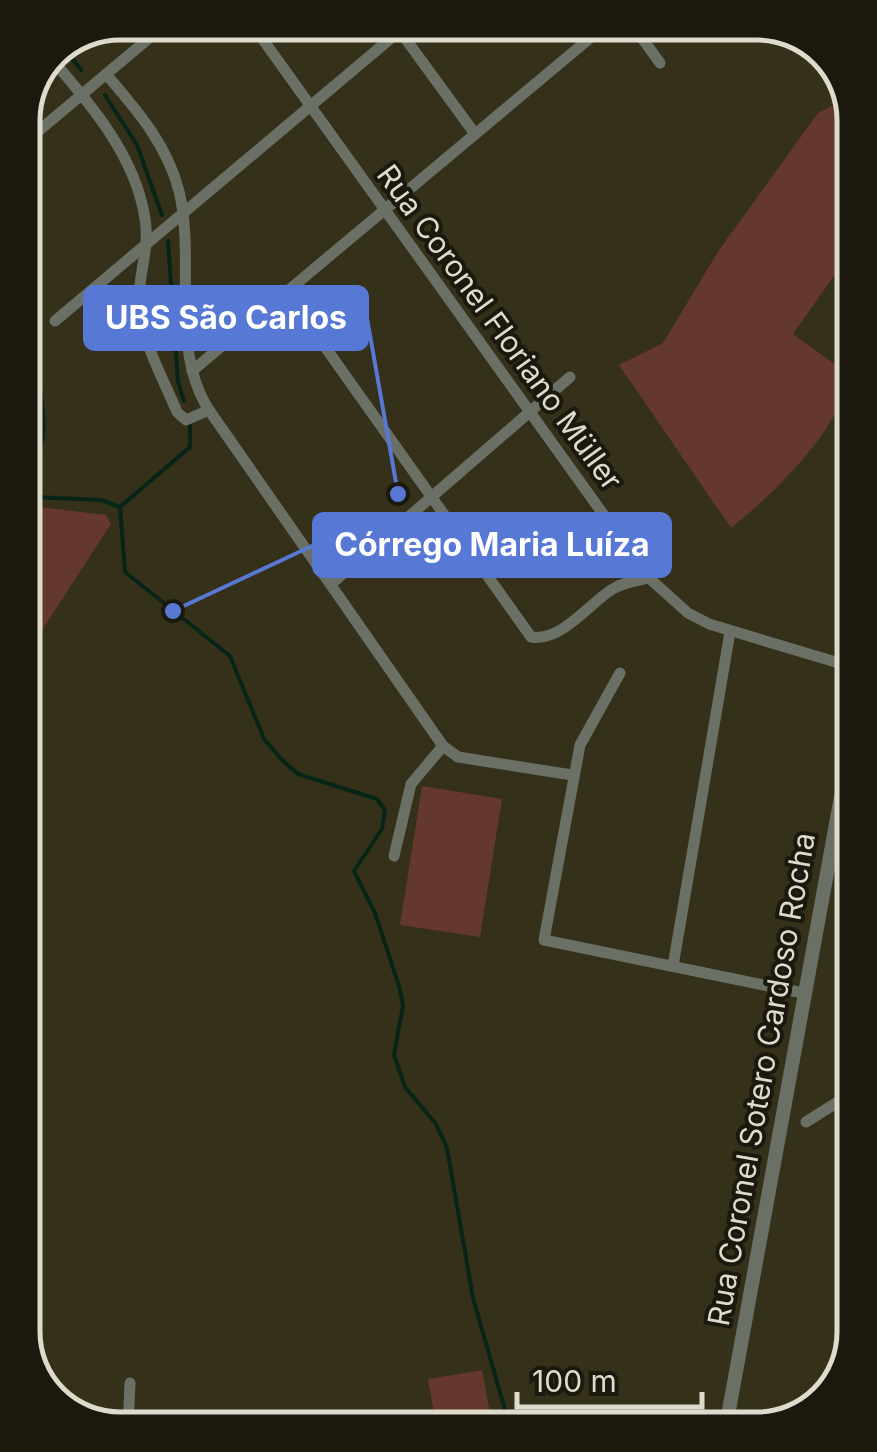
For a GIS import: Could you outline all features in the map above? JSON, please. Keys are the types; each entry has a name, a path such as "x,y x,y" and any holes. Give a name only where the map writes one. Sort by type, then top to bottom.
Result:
{"street":[{"path":"40,130 146,40"},
{"name":"Rua Coronel Floriano Müller","path":"263,40 649,578 688,613 730,632 837,663"},
{"path":"55,321 384,40"},
{"path":"411,40 475,134"},
{"path":"192,371 588,40"},
{"path":"643,40 660,63"},
{"path":"59,68 82,94 128,167 145,218 147,244 139,302 149,346 181,417 192,419 208,410"},
{"path":"106,74 163,148 183,213 192,371 208,410 443,746 458,757 572,774"},
{"path":"286,292 523,631 531,637 548,636 610,590 649,578"},
{"path":"331,584 570,377"},
{"path":"673,966 730,632"},
{"path":"620,673 590,722 572,774 544,940 803,994"},
{"path":"394,856 411,784 443,746"},
{"name":"Rua Coronel Sotero Cardoso Rocha","path":"729,1412 837,815"},
{"path":"806,1122 837,1102"},
{"path":"129,1412 130,1382"}],"shaded area":[{"path":"835,104 837,272 793,334 837,366 837,408 804,458 731,528 619,365 663,343 719,250 818,113"},
{"path":"40,507 106,515 111,524 40,633"},
{"path":"422,786 502,799 480,937 400,925"},
{"path":"482,1370 490,1412 434,1412 428,1379"}],"waterway":[{"path":"71,56 81,70"},
{"path":"105,95 137,145 162,215"},
{"path":"168,241 178,382 184,401"},
{"path":"40,385 40,447"},
{"path":"120,507 190,447 190,425"},
{"path":"40,497 101,500 120,507 125,572 230,656 264,739 282,760 298,774 377,799 385,810 382,829 354,871 375,913 399,986 403,1006 394,1055 405,1087 436,1124 447,1148 473,1298 506,1412"}],"place":[{"name":"UBS São Carlos","path":"398,494"},
{"name":"Córrego Maria Luíza","path":"173,611"}]}
